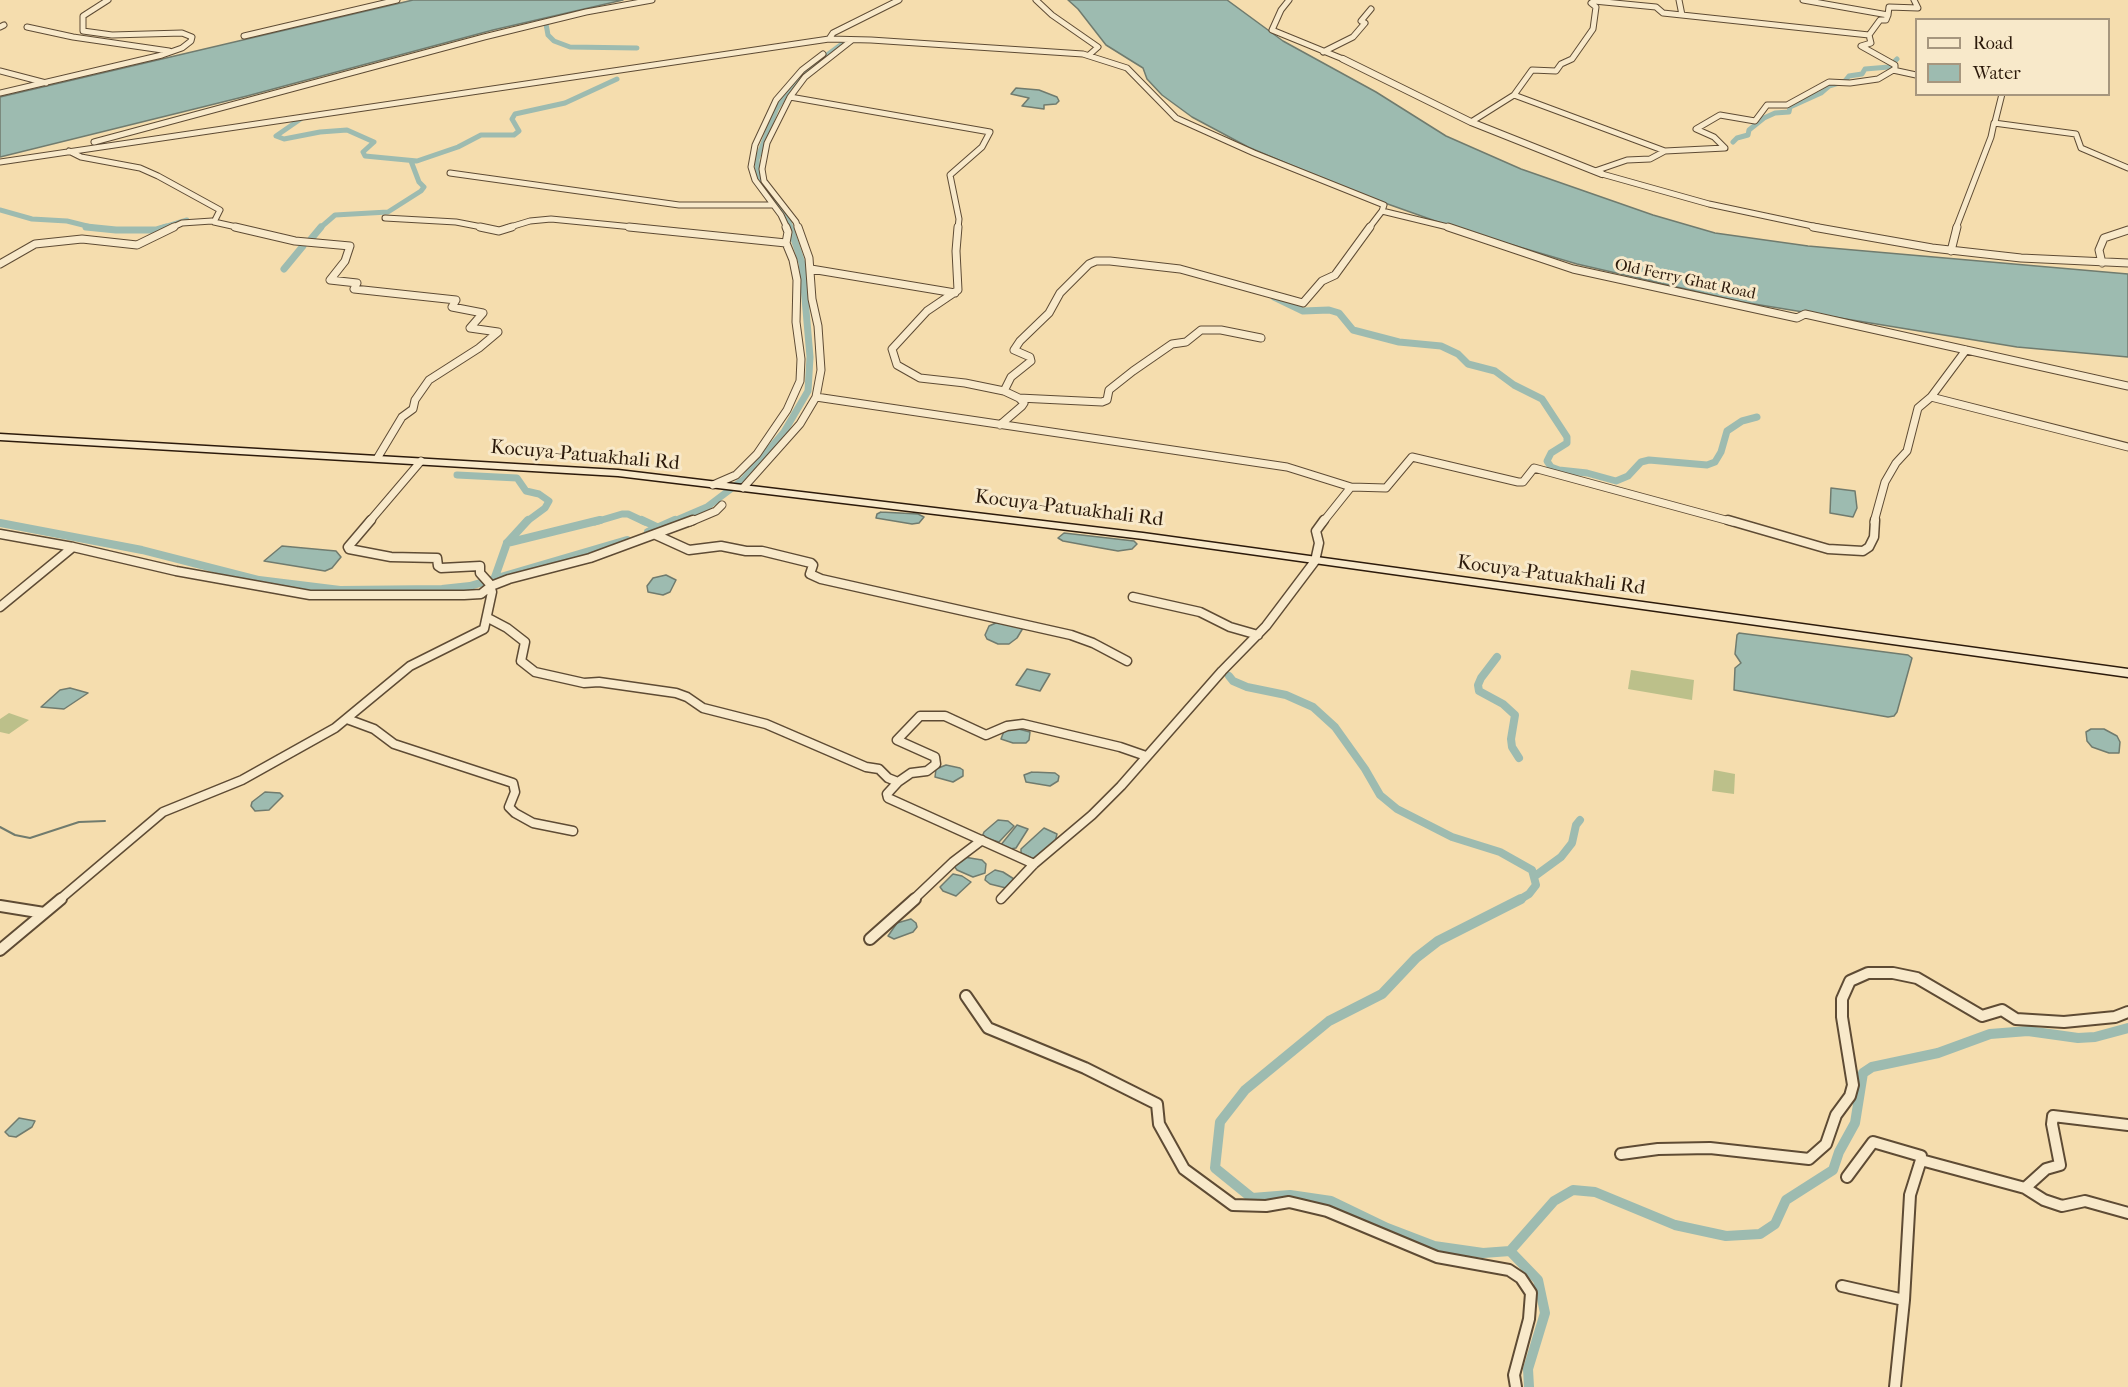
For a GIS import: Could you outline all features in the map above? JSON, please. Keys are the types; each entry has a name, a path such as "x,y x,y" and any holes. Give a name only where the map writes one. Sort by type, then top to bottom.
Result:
{"main road":[{"name":"Kocuya-Patuakhali Rd","path":"0,437 378,457 618,473 1143,536 2128,673"}],"street":[{"path":"0,93 172,52 185,46 192,37 182,33 112,35 83,31 83,16 108,0"},
{"path":"244,36 397,0"},
{"path":"50,154 484,37 586,12 652,0"},
{"path":"829,39 833,33 899,0"},
{"path":"0,162 829,39 1089,55 1098,47 1052,15 1036,0"},
{"path":"1289,0 1272,30 1343,59 1471,122 1598,172 1709,204 1797,224 1951,250 2102,263 2128,263"},
{"path":"1679,0 1682,15"},
{"path":"1803,0 1888,15"},
{"path":"1869,35 1880,20 1886,20 1889,7 1918,8 1914,0"},
{"path":"1471,122 1514,95 1532,70 1556,71 1561,64 1572,59 1593,29 1596,7 1591,3 1594,1 1656,7 1663,13 1869,35"},
{"path":"1323,52 1353,37 1365,23 1361,21 1371,9"},
{"path":"27,27 73,37 172,52"},
{"path":"1869,35 1871,43 1861,46 1895,65 1893,70"},
{"path":"741,488 794,433 816,397 821,360 818,326 812,299 811,269 797,225 780,199 764,181 762,169 767,143 784,105 805,77 852,40"},
{"path":"716,485 736,475 757,454 787,410 800,381 801,359 796,321 797,280 793,260 786,243 788,234 785,221 752,173 755,145 770,112 785,88 802,70 823,54"},
{"name":"Old Ferry Ghat Road","path":"1089,55 1126,68 1176,118 1254,153 1384,205 1382,211 1442,225 1573,269 1797,318 1805,314 2128,386"},
{"path":"1514,95 1665,151 1725,148 1713,136 1696,129 1720,115 1755,121 1767,105 1788,105 1829,82 1847,83 1878,79 1893,70 1915,75"},
{"path":"0,71 48,83"},
{"path":"1951,250 1952,239 1995,123 2002,96"},
{"path":"790,97 990,132 981,147 950,175 959,219 956,240 958,290 927,311 892,349 897,365 920,378 965,383 1004,391 1019,398 1024,403 1022,406 1000,425"},
{"path":"1995,123 2076,134 2081,148 2128,168"},
{"path":"68,151 81,157 140,168 164,178 185,193 220,210 221,212 212,221"},
{"path":"1598,172 1627,160 1650,159 1665,151"},
{"path":"450,173 679,205 773,205"},
{"path":"1004,391 1011,378 1031,361 1029,357 1014,350 1020,341 1049,313 1060,293 1084,267 1092,262 1137,263 1180,269 1303,303 1322,282 1335,275 1382,211"},
{"path":"385,218 456,222 499,231 530,221 551,219 786,243"},
{"path":"0,264 35,244 82,239 137,245 150,241 182,223 212,221 295,241 350,246 345,261 330,280 356,283 353,288 356,289 456,300 452,307 483,313 470,328 498,332 429,380 413,409 402,417 378,457"},
{"path":"2102,263 2099,250 2104,238 2128,230"},
{"path":"811,269 955,293"},
{"path":"1019,398 1102,402 1107,400 1109,390 1141,365 1172,344 1186,342 1201,330 1221,330 1261,338"},
{"path":"816,397 1287,466 1351,487 1386,488 1412,458 1518,482 1523,482 1534,468 1657,500 1828,549 1863,551 1869,547 1874,537 1873,527 1885,482 1896,463 1907,451 1918,408 1931,397 1966,350"},
{"path":"1931,397 2128,447"},
{"path":"0,950 163,812 242,780 347,719 410,666 484,629 492,592 480,566 441,567 438,566 437,558 391,557 348,547 421,461"},
{"path":"1001,899 1034,864 1092,815 1222,671 1258,635 1316,561 1319,543 1316,531 1351,487"},
{"path":"488,582 590,558 711,514 722,505"},
{"path":"0,534 310,596 481,594 488,582"},
{"path":"656,535 688,550 721,546 746,551 762,551 797,559 813,565 810,574 821,579 1071,635 1093,643 1127,661"},
{"path":"0,607 73,547"},
{"path":"1133,597 1200,612 1230,627 1258,635"},
{"path":"490,620 507,628 525,642 521,661 535,672 584,683 598,682 676,693 687,697 703,708 778,729 866,767 879,769 888,778 898,782"},
{"path":"1034,864 888,798 887,794 898,782 911,773 927,771 936,764 935,757 897,740 920,716 945,716 986,735 1006,726 1023,723 1120,747 1146,756"},
{"path":"347,719 374,729 394,744 513,783 515,792 509,807 515,813 533,823 573,831"},
{"path":"870,939 953,862 982,840"},
{"path":"0,906 44,913"},
{"path":"1621,1154 1658,1149 1710,1148 1809,1159 1826,1144 1836,1115 1850,1096 1852,1086 1842,1017 1842,999 1850,981 1868,973 1893,973 1917,978 1982,1016 2002,1010 2016,1019 2064,1022 2115,1017 2128,1012"},
{"path":"966,996 988,1028 1065,1059 1157,1104 1159,1124 1184,1169 1233,1205 1266,1206 1289,1202 1327,1211 1437,1257 1509,1270 1521,1278 1532,1293 1529,1318 1514,1375 1516,1387"},
{"path":"2025,1188 2046,1169 2060,1165 2052,1124 2053,1116 2128,1125"},
{"path":"1847,1177 1873,1142 1921,1156 1922,1160 2025,1188 2044,1200 2062,1206 2085,1201 2128,1213"},
{"path":"1895,1387 1904,1300 1910,1195 1922,1160"},
{"path":"1842,1286 1904,1300"}],"green space":[{"path":"1631,670 1694,680 1692,700 1628,689"},
{"path":"9,713 29,720 9,734 0,732 0,719"},
{"path":"1714,770 1735,774 1734,794 1712,791"}],"water":[{"path":"413,0 623,0 493,30 247,96 0,157 0,97"},
{"path":"1068,0 1227,0 1283,41 1376,92 1446,136 1521,169 1653,215 1715,233 1808,246 2128,274 2128,357 2017,347 1742,302 1577,264 1455,228 1354,192 1248,147 1192,117 1162,95 1147,79 1143,68 1106,45 1078,9"},
{"path":"1016,88 1039,90 1057,97 1059,101 1056,104 1044,105 1044,109 1022,106 1029,98 1011,94"},
{"path":"1831,488 1855,491 1857,508 1853,517 1830,513"},
{"path":"881,512 918,514 924,517 919,523 912,524 876,518"},
{"path":"1064,533 1134,541 1137,544 1132,549 1118,551 1063,541 1058,538"},
{"path":"282,546 336,551 341,557 332,568 325,571 264,561"},
{"path":"666,575 676,580 670,592 663,595 648,592 647,586 653,578"},
{"path":"998,622 1023,628 1017,638 1009,644 998,644 987,639 985,635 989,626"},
{"path":"1739,633 1908,655 1912,658 1897,712 1894,716 1888,717 1734,690 1735,668 1741,663 1735,654"},
{"path":"1027,669 1050,674 1040,691 1016,685"},
{"path":"70,688 88,693 64,709 41,707 60,690"},
{"path":"1011,727 1030,732 1029,740 1026,743 1013,743 1001,739 1004,731"},
{"path":"2091,729 2104,729 2117,736 2120,742 2119,753 2109,753 2092,747 2087,741 2086,732"},
{"path":"946,765 960,768 963,770 963,776 953,782 935,777 936,769"},
{"path":"1032,772 1055,773 1059,776 1058,781 1050,786 1026,782 1024,775"},
{"path":"265,792 280,793 283,796 269,810 255,811 251,806 252,802"},
{"path":"998,820 1008,821 1014,826 999,842 982,837 984,832"},
{"path":"1017,825 1028,829 1016,848 1000,846"},
{"path":"1044,828 1057,834 1055,842 1036,860 1021,853 1021,849"},
{"path":"964,857 982,860 986,864 985,873 973,877 957,870 954,866"},
{"path":"995,870 1014,879 1006,888 990,884 985,880 986,876"},
{"path":"953,874 962,876 971,882 956,896 943,891 940,887"},
{"path":"911,919 917,927 913,932 894,939 888,936 897,923"},
{"path":"19,1118 35,1121 32,1127 16,1137 9,1136 5,1132"}],"waterway":[{"path":"546,24 548,35 554,41 570,47 637,48"},
{"path":"791,228 787,216 758,177 757,159 776,110 789,89 808,69 846,41"},
{"path":"1733,142 1737,138 1748,135 1749,130 1764,118 1775,113 1789,112 1790,107 1821,93 1829,86 1845,81 1849,76 1862,74 1865,69 1889,67 1897,59"},
{"path":"302,118 276,136 284,139 320,132 347,130 374,142 363,152 365,156 417,161 458,147 481,135 514,135 519,131 512,119 515,114 565,103 617,79"},
{"path":"321,227 335,215 388,212 421,191 424,187 419,182 411,161"},
{"path":"0,210 32,219 67,221 94,228"},
{"path":"161,228 187,220"},
{"path":"86,227 94,228"},
{"path":"94,228 156,230 166,227"},
{"path":"311,239 321,227"},
{"path":"672,522 707,507 744,479 784,432 808,391 810,357 802,263 790,227"},
{"path":"284,269 303,246"},
{"path":"1274,297 1303,311 1329,310 1339,313 1353,330 1399,342 1441,346 1458,354 1468,364 1495,371 1514,385 1542,399 1567,437 1567,443 1551,453 1547,461 1551,467 1559,470 1587,473 1616,481 1628,476 1641,462 1649,460 1707,465 1715,462 1721,452 1727,431 1742,421 1757,417"},
{"path":"457,475 517,478 526,491 539,494 549,501 545,508 527,522"},
{"path":"595,522 622,514 628,514 645,522"},
{"path":"507,543 600,520"},
{"path":"642,520 658,528"},
{"path":"658,528 675,520"},
{"path":"507,543 527,522"},
{"path":"0,523 142,550 259,580 340,590 442,589 470,586 627,540"},
{"path":"648,532 658,528"},
{"path":"495,577 507,543"},
{"path":"1497,657 1481,678 1478,685 1479,691 1503,704 1515,715 1511,739 1512,747 1519,758"},
{"path":"1229,676 1233,681 1247,687 1286,695 1313,707 1335,727 1365,769 1380,795 1397,809 1452,837 1500,852 1532,870 1536,885 1529,894 1519,900"},
{"path":"1535,876 1561,857 1572,843 1576,825 1580,820"},
{"path":"0,827 15,835 30,838 79,822 105,821"},
{"path":"1510,1251 1483,1253 1434,1246 1387,1228 1331,1201 1290,1195 1252,1198 1215,1168 1220,1122 1245,1090 1329,1021 1382,994 1416,958 1438,941 1521,899"},
{"path":"1510,1251 1554,1201 1573,1190 1595,1192 1675,1225 1726,1236 1760,1234 1775,1224 1786,1200 1833,1170 1839,1152 1855,1123 1863,1073 1872,1067 1938,1053 1990,1034 2028,1031 2078,1038 2095,1037 2128,1028"},
{"path":"1510,1251 1538,1280 1545,1313 1528,1369 1529,1387"}]}
